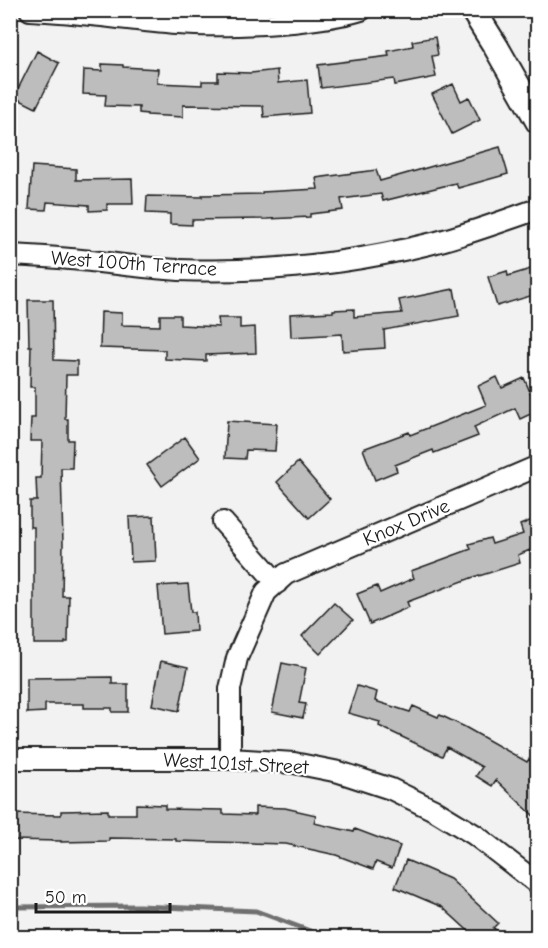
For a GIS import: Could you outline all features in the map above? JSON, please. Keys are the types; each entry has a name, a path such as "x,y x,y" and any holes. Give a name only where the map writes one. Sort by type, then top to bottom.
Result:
{"street":[{"path":"30,10 178,24 232,26 315,19 361,10"},
{"path":"473,10 537,121"},
{"name":"West 100th Terrace","path":"10,255 181,270 243,270 303,266 354,259 428,244 460,236 537,209"},
{"name":"Knox Drive","path":"231,759 230,690 237,658 266,592 286,574 537,466"},
{"path":"223,522 277,583"},
{"name":"West 101st Street","path":"10,759 231,759 294,763 339,772 392,789 434,810 475,835 537,884"}],"building":[{"path":"435,37 438,55 432,56 436,77 395,85 394,79 321,88 318,65 389,56 388,51 413,46 412,41"},
{"path":"37,51 59,63 36,108 14,97"},
{"path":"102,64 158,69 157,83 202,85 202,81 218,81 218,72 251,73 277,70 278,83 307,80 310,113 264,117 263,106 183,105 183,117 147,115 139,113 139,107 105,106 106,95 83,94 84,70 102,71"},
{"path":"453,84 461,101 469,97 480,120 452,134 432,94"},
{"path":"500,147 508,174 458,188 456,183 383,201 381,194 341,199 343,210 310,214 310,217 192,220 192,225 170,224 170,214 146,213 147,196 202,197 202,195 262,194 262,192 318,189 316,178 376,170 380,181"},
{"path":"32,166 76,169 76,180 132,179 133,204 107,204 107,210 89,211 89,205 47,202 46,210 29,209"},
{"path":"537,267 537,294 497,306 488,277 507,271 508,276"},
{"path":"454,289 459,316 384,330 385,348 343,351 342,334 291,337 290,314 354,309 354,317 402,313 399,300"},
{"path":"28,300 53,300 54,360 77,361 77,375 66,375 65,419 68,419 68,440 73,440 72,468 61,468 62,596 69,596 68,642 65,644 34,644 34,527 30,527 30,501 37,501 36,478 41,478 42,441 30,441 31,418 35,418 35,387 30,387 31,346 29,346"},
{"path":"101,312 122,313 122,325 160,326 160,315 180,315 180,325 219,327 218,318 240,318 240,328 255,327 256,353 206,355 206,361 165,359 165,350 100,348"},
{"path":"497,377 502,388 524,378 537,411 520,419 515,408 474,427 478,436 395,465 397,471 375,480 363,449 409,432 410,435 486,405 478,386"},
{"path":"227,421 277,424 275,451 246,450 245,459 225,458"},
{"path":"185,437 200,458 162,486 147,465"},
{"path":"298,462 330,499 309,518 277,482"},
{"path":"154,516 156,561 131,562 129,517"},
{"path":"537,518 537,568 530,550 518,555 520,563 479,575 407,602 409,607 370,624 357,594 377,586 380,593 414,578 411,571 471,549 469,544 490,538 492,544 523,534 520,525"},
{"path":"188,584 191,612 195,612 196,631 162,634 158,586"},
{"path":"334,603 353,620 320,654 302,636"},
{"path":"161,661 188,667 179,711 152,705"},
{"path":"282,663 306,668 299,703 306,704 303,718 272,712"},
{"path":"112,677 112,684 128,684 128,712 112,712 112,708 84,708 84,704 45,704 45,712 27,713 27,678"},
{"path":"357,686 377,692 375,701 410,712 413,706 438,717 440,715 527,762 529,759 537,767 537,819 496,780 492,786 476,776 482,767 447,747 442,756 379,726 380,722 348,713"},
{"path":"136,804 165,805 165,809 223,810 223,814 255,815 255,807 285,808 316,815 314,823 354,832 355,829 400,846 392,868 376,862 373,869 336,855 286,844 109,838 109,841 61,842 10,840 10,814 61,815 61,811 108,810 108,814 136,814"},
{"path":"406,860 450,879 498,923 493,928 510,938 476,938 442,907 395,887"}],"waterway":[{"path":"10,907 139,906 256,911 329,938"}]}
